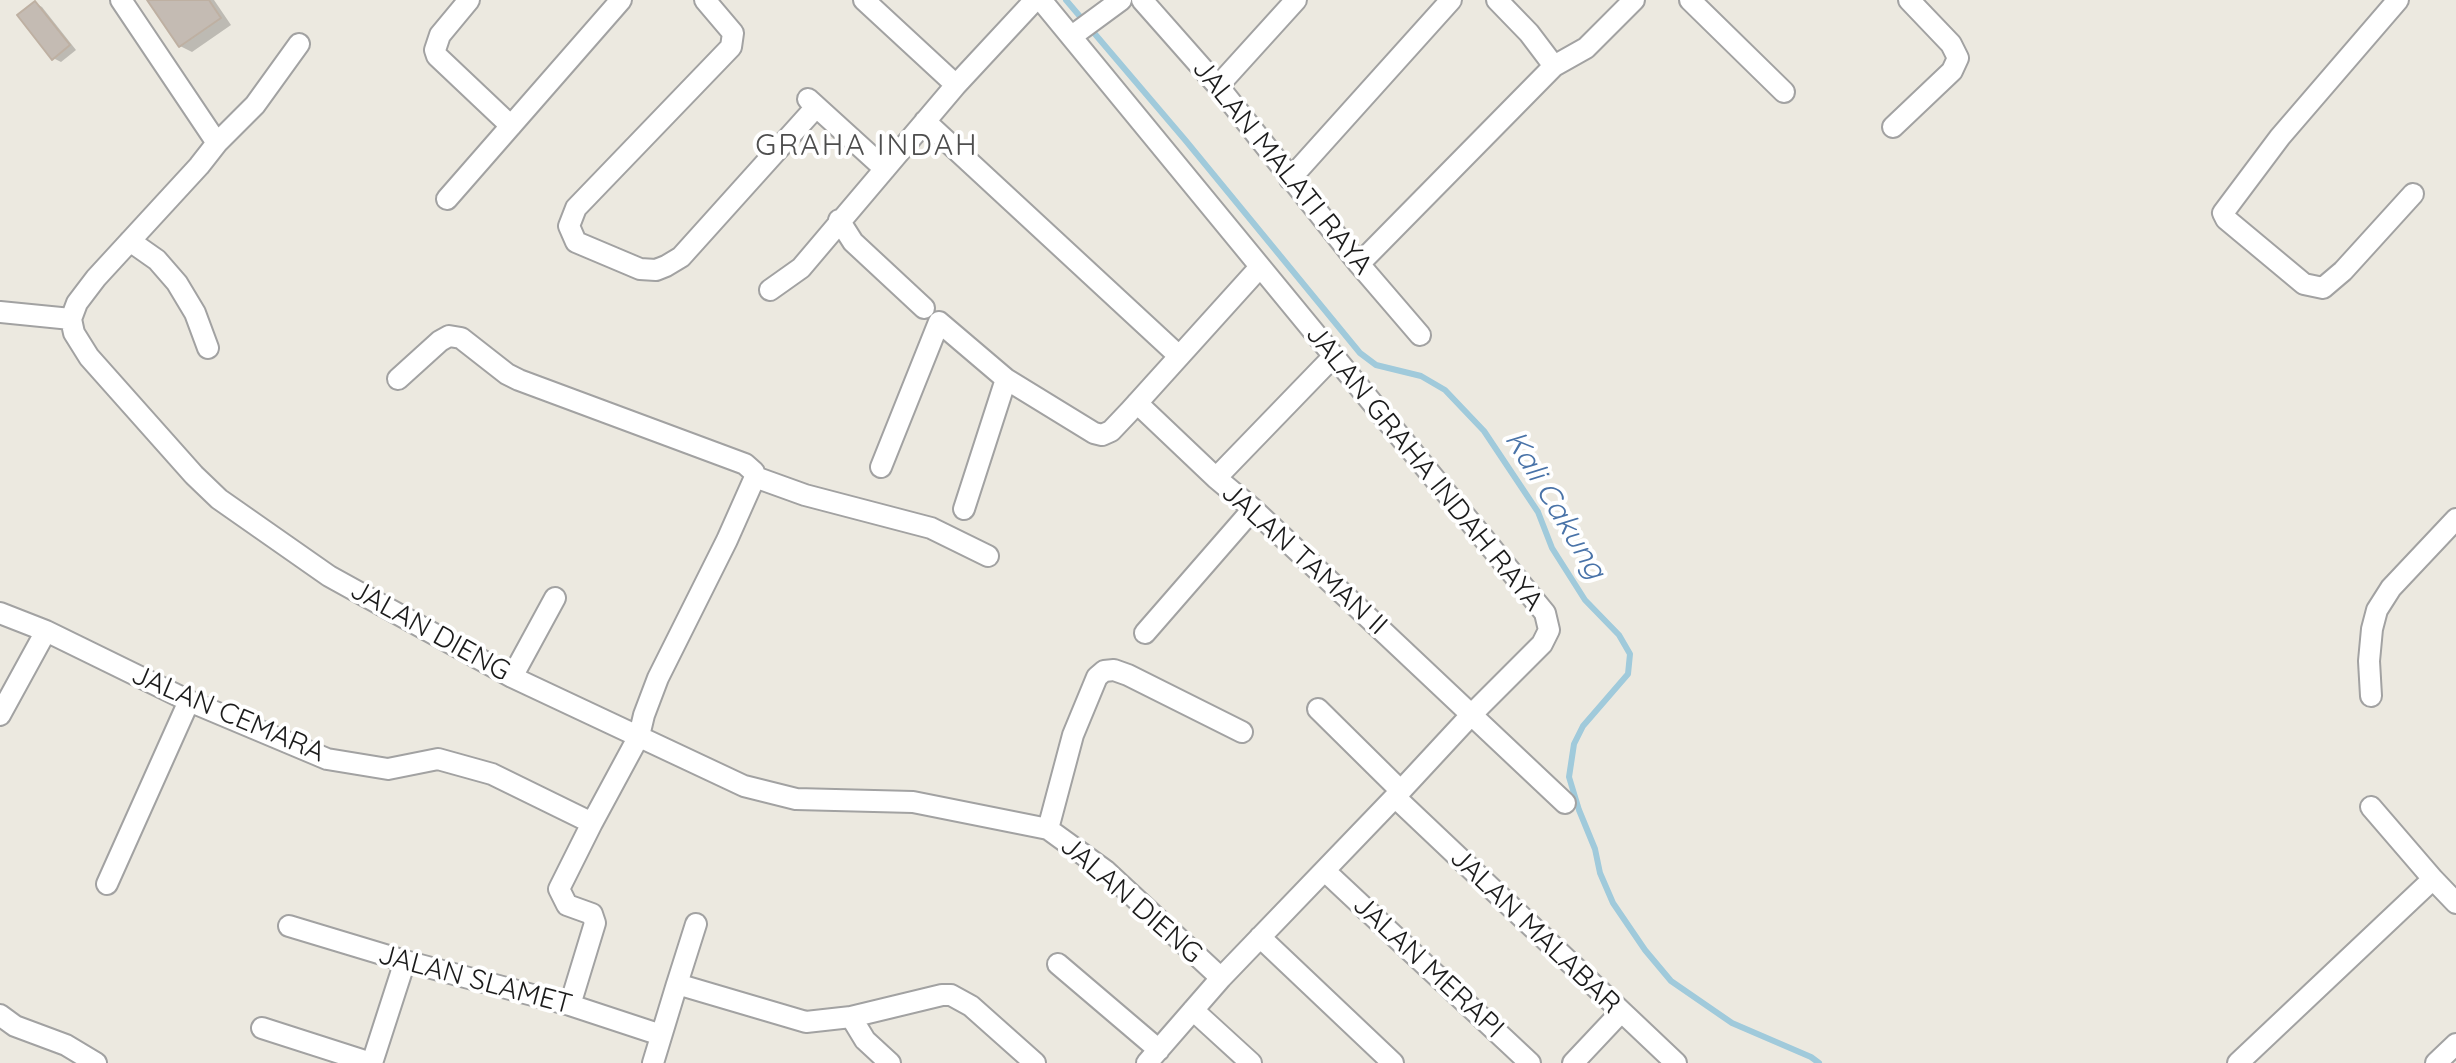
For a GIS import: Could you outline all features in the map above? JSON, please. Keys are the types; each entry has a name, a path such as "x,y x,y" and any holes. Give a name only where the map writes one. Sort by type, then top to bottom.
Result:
{"street":[{"path":"121,0 217,143"},
{"path":"469,0 440,35 435,50 442,61 511,126"},
{"path":"447,199 621,0"},
{"path":"705,0 733,33 731,47 576,208 569,226 576,242 640,269 656,270 666,266 681,257 812,103 885,169"},
{"path":"864,0 956,85"},
{"path":"770,290 801,268 956,85 1035,0"},
{"name":"JALAN GRAHA INDAH RAYA","path":"1041,0 1078,31 1260,267 1545,613 1549,630 1542,644 1221,978 1153,1057"},
{"path":"1078,31 1120,0"},
{"path":"1218,86 1296,0"},
{"path":"1290,179 1451,0"},
{"path":"1497,0 1529,33 1554,66"},
{"path":"1359,264 1554,66 1586,48 1634,0"},
{"path":"1690,0 1784,92"},
{"path":"1893,127 1952,71 1958,58 1951,44 1909,0"},
{"path":"2398,0 2280,137 2223,213 2226,219 2304,284 2323,288 2343,271 2413,194"},
{"name":"JALAN MALATI RAYA","path":"1145,1 1420,335"},
{"path":"0,312 71,319 77,303 96,278 255,105 299,44"},
{"path":"925,121 1179,356"},
{"path":"839,220 853,242 1006,379 1102,435 1111,431 1260,267"},
{"path":"130,241 157,260 177,283 195,313 208,348"},
{"path":"881,467 931,315"},
{"name":"JALAN DIENG","path":"71,319 74,333 89,357 194,475 219,499 329,576 512,677 744,786 796,799 913,802 1048,829 1106,871 1221,978"},
{"path":"398,379 440,341 449,336 461,338 519,380 745,464 751,467 755,477 658,678 639,736 559,889 567,905 592,914 595,923 570,1005"},
{"path":"1216,478 1333,357"},
{"path":"964,509 1006,379"},
{"name":"JALAN TAMAN II","path":"1137,403 1565,803"},
{"path":"755,477 805,495 931,528 988,556"},
{"path":"1145,633 1253,509"},
{"path":"2371,696 2369,661 2377,610 2391,588 2456,519"},
{"path":"512,677 555,598"},
{"name":"JALAN CEMARA","path":"0,613 46,631 189,701 327,759 388,769 438,759 492,774 592,823"},
{"path":"0,715 46,631"},
{"path":"1048,829 1073,735 1097,677 1104,671 1114,670 1128,675 1242,732"},
{"path":"107,884 189,701"},
{"name":"JALAN MALABAR","path":"1318,709 1398,794 1676,1063"},
{"path":"2371,807 2456,903"},
{"name":"JALAN MERAPI","path":"1325,871 1530,1063"},
{"path":"2238,1063 2433,879"},
{"path":"653,1063 696,924"},
{"name":"JALAN SLAMET","path":"289,926 570,1005 661,1035"},
{"path":"1260,937 1393,1063"},
{"path":"262,1028 372,1063 405,961"},
{"path":"1058,964 1153,1057"},
{"path":"677,984 806,1022 851,1017 951,995 971,1006 1035,1063"},
{"path":"1193,1010 1251,1063"},
{"path":"1573,1063 1621,1012"},
{"path":"0,1015 15,1026 66,1045 96,1063"},
{"path":"851,1017 865,1040 890,1063"},
{"path":"2436,1063 2456,1044"}],"building":[{"path":"147,0 209,0 221,18 179,47"},
{"path":"35,1 70,45 52,60 17,15"}],"waterway":[{"name":"Kali Cakung","path":"1066,0 1360,353 1376,365 1421,376 1445,390 1484,431 1538,512 1552,548 1585,600 1619,635 1630,654 1628,674 1583,726 1574,744 1569,777 1613,903 1671,981 1732,1023 1819,1063"}],"district":[{"name":"GRAHA INDAH","path":"867,146"}]}
